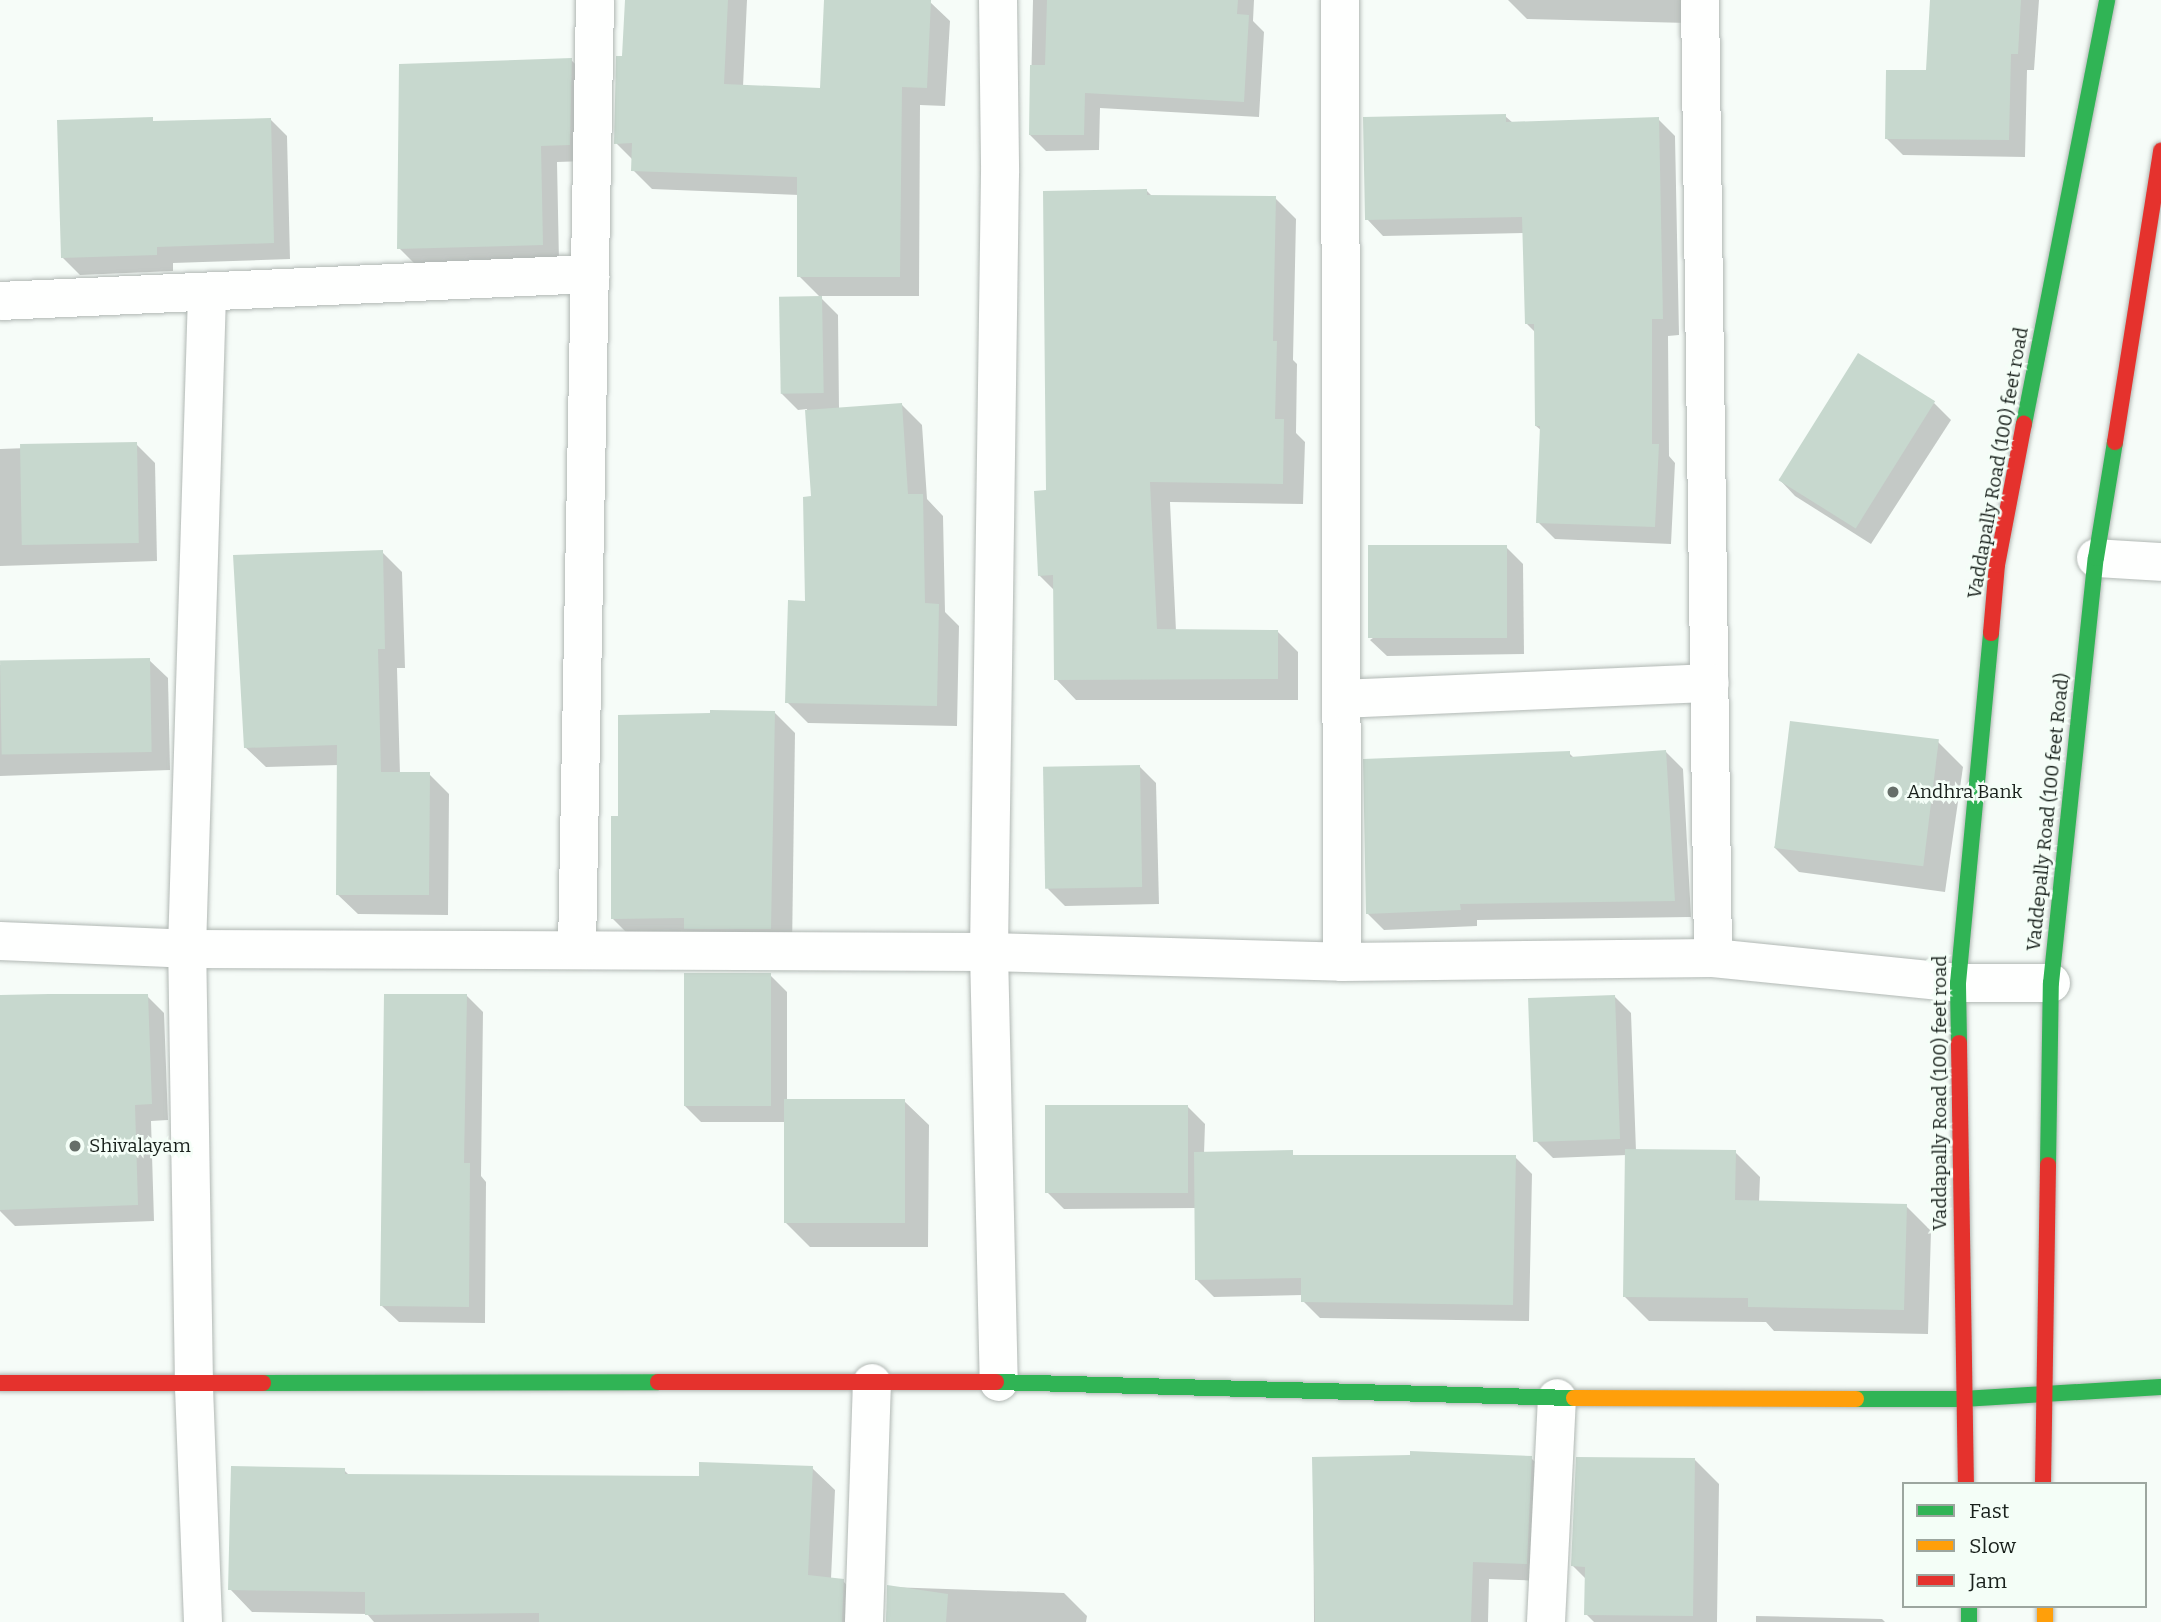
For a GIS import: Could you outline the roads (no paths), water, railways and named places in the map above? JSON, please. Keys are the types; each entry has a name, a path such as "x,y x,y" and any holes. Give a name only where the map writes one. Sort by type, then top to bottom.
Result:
{"main road":[{"name":"Vaddapally Road (100) feet road","path":"1966,1482 1958,983 1997,565 2107,0"},
{"name":"Vaddepally Road (100 feet Road)","path":"2043,1482 2042,1394 2051,983 2096,558 2161,151"},
{"path":"0,1383 194,1385 999,1382 1557,1398 1963,1399 2161,1387"}],"street":[{"path":"577,948 595,0"},
{"path":"998,0 1000,173 989,952 999,1382"},
{"path":"1340,0 1342,962"},
{"path":"1700,0 1713,958"},
{"path":"0,301 207,294 590,274"},
{"path":"203,1622 194,1385 187,949 207,294"},
{"path":"2096,558 2161,562"},
{"path":"1342,699 1710,683"},
{"path":"0,941 187,949 577,948 989,952 1342,962 1713,958 1958,983 2051,983"},
{"path":"864,1622 872,1382"},
{"path":"1546,1622 1557,1398"}],"place":[{"name":"Andhra Bank","path":"1893,792"},
{"name":"Shivalayam","path":"75,1146"}]}
